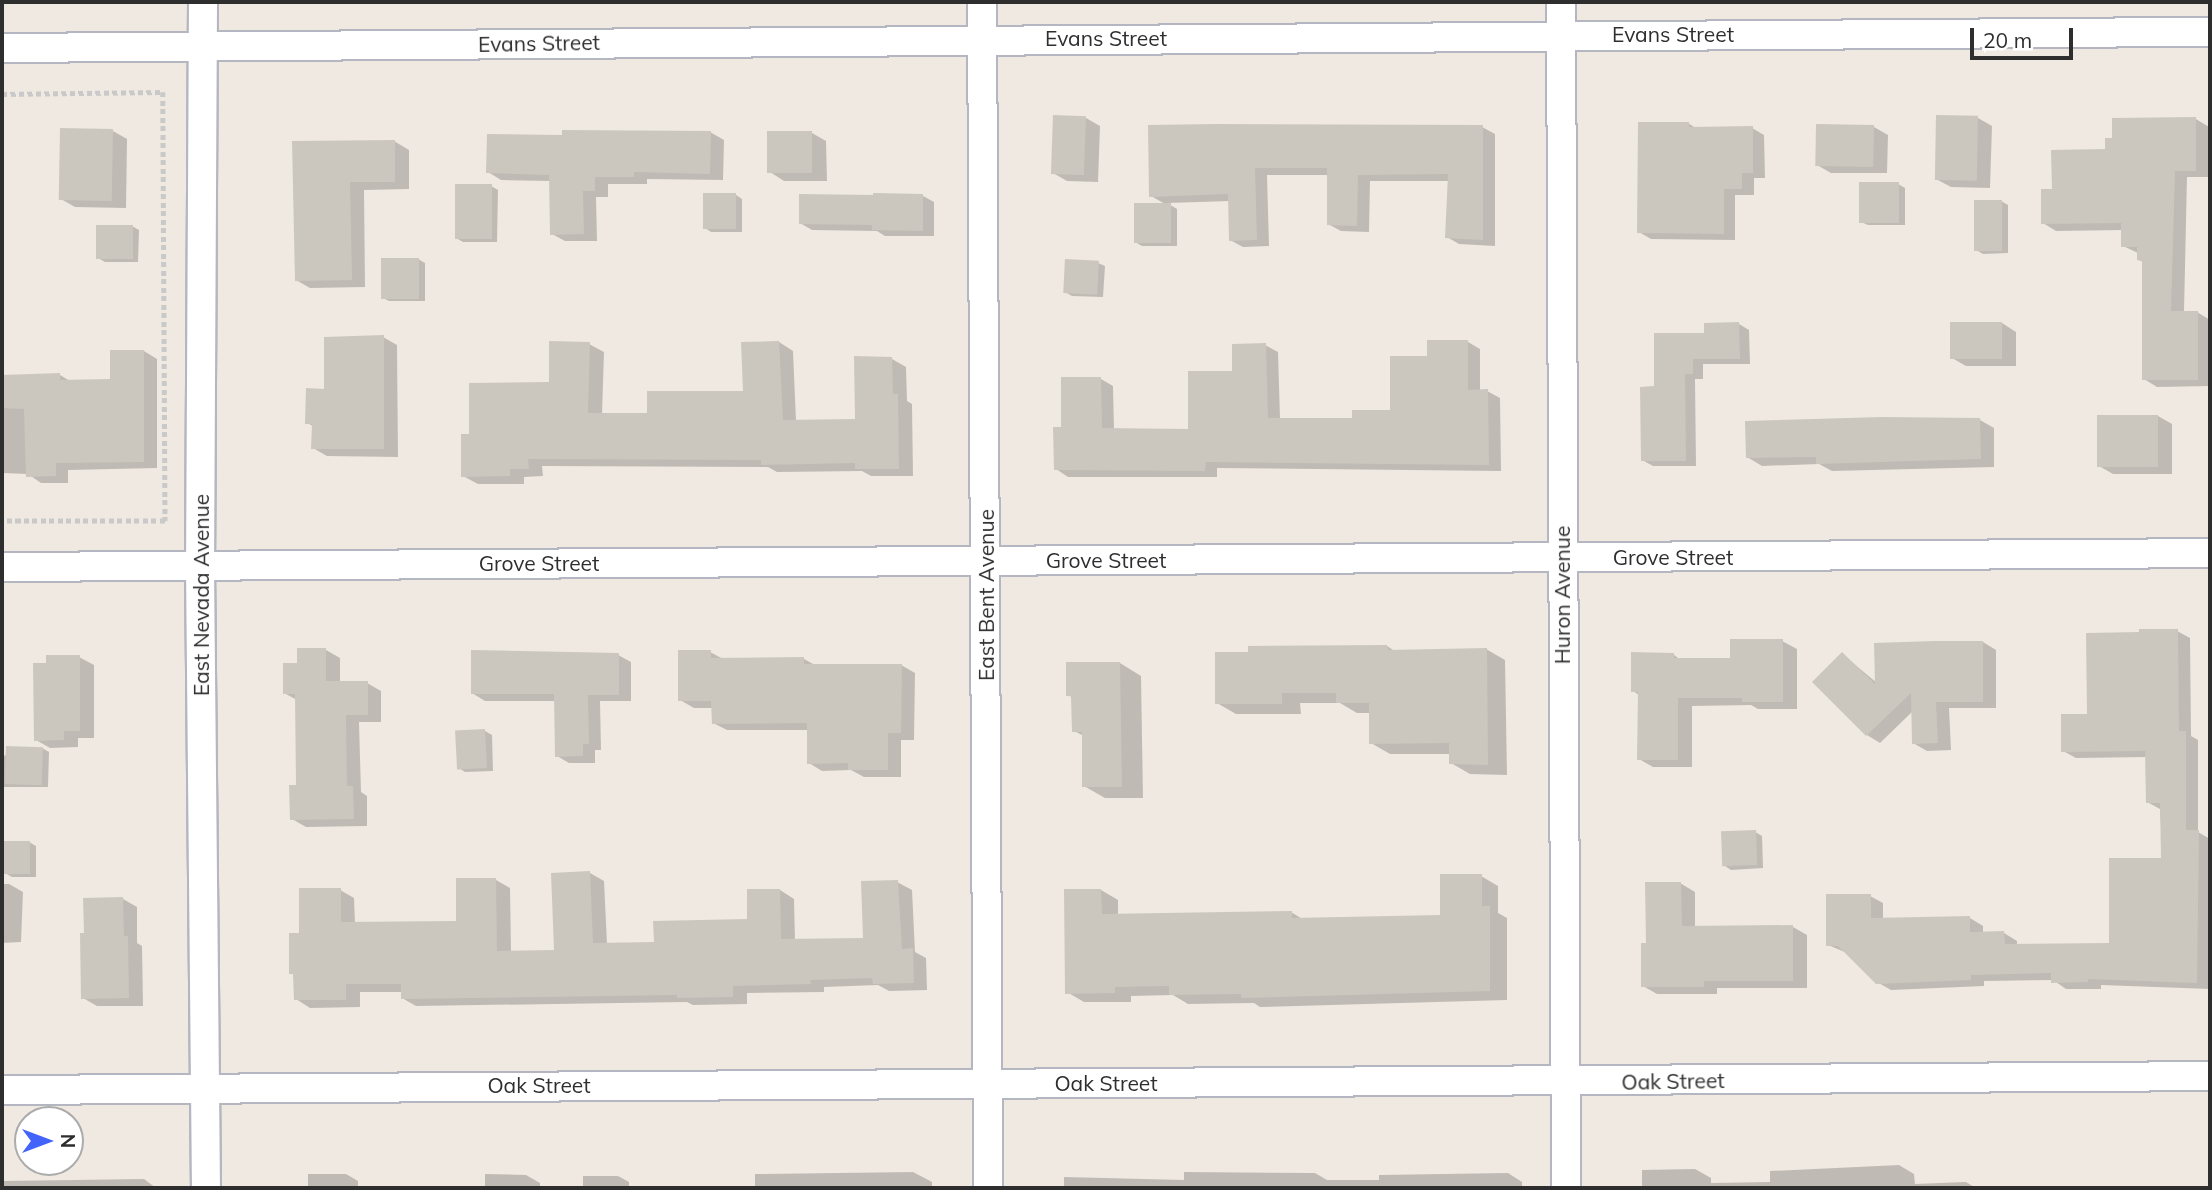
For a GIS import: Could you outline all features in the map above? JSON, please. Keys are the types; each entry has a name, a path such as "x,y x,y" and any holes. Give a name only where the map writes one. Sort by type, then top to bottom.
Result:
{"street":[{"name":"East Nevada Avenue","path":"203,2 200,566 206,1188"},
{"name":"East Bent Avenue","path":"982,2 988,1188"},
{"name":"Huron Avenue","path":"1561,2 1566,1188"},
{"name":"Evans Street","path":"2,48 2210,32"},
{"name":"Grove Street","path":"2,567 2210,553"},
{"name":"Oak Street","path":"2,1090 205,1086 1565,1082 2210,1076"}],"path":[{"path":"2,94 163,92 165,521 2,521"}],"building":[{"path":"1053,115 1086,116 1084,175 1051,174"},
{"path":"1936,115 1978,116 1977,181 1935,180"},
{"path":"2196,117 2196,171 2175,171 2171,311 2198,311 2198,380 2142,380 2142,261 2137,260 2137,247 2121,247 2121,223 2041,224 2041,189 2052,189 2051,150 2105,149 2105,138 2112,138 2112,118"},
{"path":"1638,122 1689,122 1689,127 1753,126 1753,173 1742,173 1742,189 1724,189 1724,234 1637,233"},
{"path":"1816,124 1874,125 1873,167 1815,166"},
{"path":"1148,125 1483,125 1483,240 1445,238 1448,174 1358,175 1357,226 1327,225 1327,168 1255,168 1257,240 1229,241 1228,194 1149,197"},
{"path":"60,128 113,129 112,201 59,200"},
{"path":"562,130 711,131 710,174 634,172 634,177 595,177 595,191 583,191 584,234 550,235 549,175 486,173 487,134 562,135"},
{"path":"767,131 812,131 812,173 767,173"},
{"path":"395,140 395,182 350,182 352,280 295,281 292,141"},
{"path":"1859,182 1899,182 1899,223 1859,223"},
{"path":"455,184 492,184 492,239 455,239"},
{"path":"703,193 736,193 736,229 703,229"},
{"path":"799,194 923,194 923,231 872,230 872,225 799,224"},
{"path":"1974,200 2002,200 2002,251 1974,251"},
{"path":"1134,203 1171,203 1171,243 1134,243"},
{"path":"96,225 133,225 133,259 96,259"},
{"path":"381,258 419,258 419,299 381,299"},
{"path":"1065,259 1099,261 1097,295 1063,293"},
{"path":"1739,322 1740,359 1693,359 1693,374 1685,374 1686,461 1641,461 1640,387 1654,386 1654,333 1704,333 1704,323"},
{"path":"1950,322 2002,322 2002,359 1950,359"},
{"path":"384,335 384,449 311,449 312,424 305,424 306,388 324,389 324,337"},
{"path":"1427,340 1468,340 1468,390 1488,389 1489,465 1206,462 1205,471 1054,470 1053,427 1061,427 1061,377 1101,377 1102,428 1188,429 1188,371 1232,371 1232,344 1266,343 1268,418 1352,418 1352,410 1390,410 1390,356 1427,356"},
{"path":"549,341 590,342 588,413 647,413 647,391 743,391 741,342 779,341 783,420 855,419 854,356 892,357 893,394 898,394 899,469 855,469 855,463 761,465 761,460 528,459 529,469 510,469 510,476 461,477 461,434 469,434 469,383 549,382"},
{"path":"110,350 144,350 144,462 56,463 56,476 26,477 24,409 2,408 2,375 60,373 60,380 110,379"},
{"path":"2097,415 2158,415 2158,467 2097,467"},
{"path":"1882,417 1980,418 1981,459 1816,464 1816,457 1746,458 1745,421"},
{"path":"2139,629 2178,629 2179,731 2186,731 2186,830 2199,830 2197,983 2088,979 2088,982 2051,983 2051,973 1971,975 1971,980 1876,984 1838,946 1826,946 1826,894 1871,894 1871,918 1970,916 1970,932 2004,931 2005,944 2109,943 2109,858 2161,858 2160,803 2146,803 2145,751 2061,752 2061,714 2087,714 2086,633 2139,632"},
{"path":"1730,639 1783,639 1783,702 1742,702 1742,698 1678,698 1678,760 1637,760 1638,692 1631,692 1631,652 1674,653 1674,658 1730,658"},
{"path":"1983,641 1983,702 1936,702 1938,743 1912,744 1911,693 1866,736 1812,682 1842,652 1875,684 1874,643"},
{"path":"1387,645 1388,650 1487,648 1488,765 1449,764 1449,743 1369,744 1369,703 1336,703 1336,693 1282,693 1282,704 1215,704 1215,652 1248,652 1248,646"},
{"path":"297,648 326,648 326,681 368,681 368,715 346,715 347,786 353,786 354,819 290,820 289,785 296,785 295,694 283,694 283,663 297,663"},
{"path":"471,650 619,653 619,695 588,695 589,744 583,744 583,756 555,757 554,694 471,694"},
{"path":"678,650 711,650 711,658 804,657 804,664 902,664 901,733 888,733 888,770 848,770 848,763 807,764 807,723 712,724 711,701 678,701"},
{"path":"46,655 80,655 80,731 64,731 64,740 34,741 33,663 46,663"},
{"path":"1066,662 1120,662 1122,787 1082,787 1082,732 1072,732 1071,696 1066,696"},
{"path":"485,729 487,768 457,770 455,731"},
{"path":"6,746 43,747 42,785 5,784"},
{"path":"1756,830 1757,865 1722,866 1721,831"},
{"path":"4,841 30,841 30,874 4,874"},
{"path":"590,871 593,943 654,942 653,921 747,919 747,889 780,889 781,939 863,938 861,881 898,880 902,949 913,948 914,983 873,984 872,978 810,980 811,984 733,986 733,997 677,998 677,995 401,999 401,984 346,984 346,1000 294,1000 293,974 289,974 289,933 299,933 299,888 341,888 341,922 456,921 456,878 496,878 497,951 554,950 551,873"},
{"path":"1440,874 1482,874 1482,906 1490,906 1490,991 1241,998 1241,994 1169,995 1169,986 1115,987 1115,993 1065,994 1064,889 1101,889 1102,914 1292,911 1292,918 1440,915"},
{"path":"1645,882 1681,882 1682,926 1793,925 1793,981 1704,981 1704,987 1641,987 1641,943 1646,943"},
{"path":"123,897 124,936 128,936 129,998 81,999 80,933 84,933 83,898"}]}
